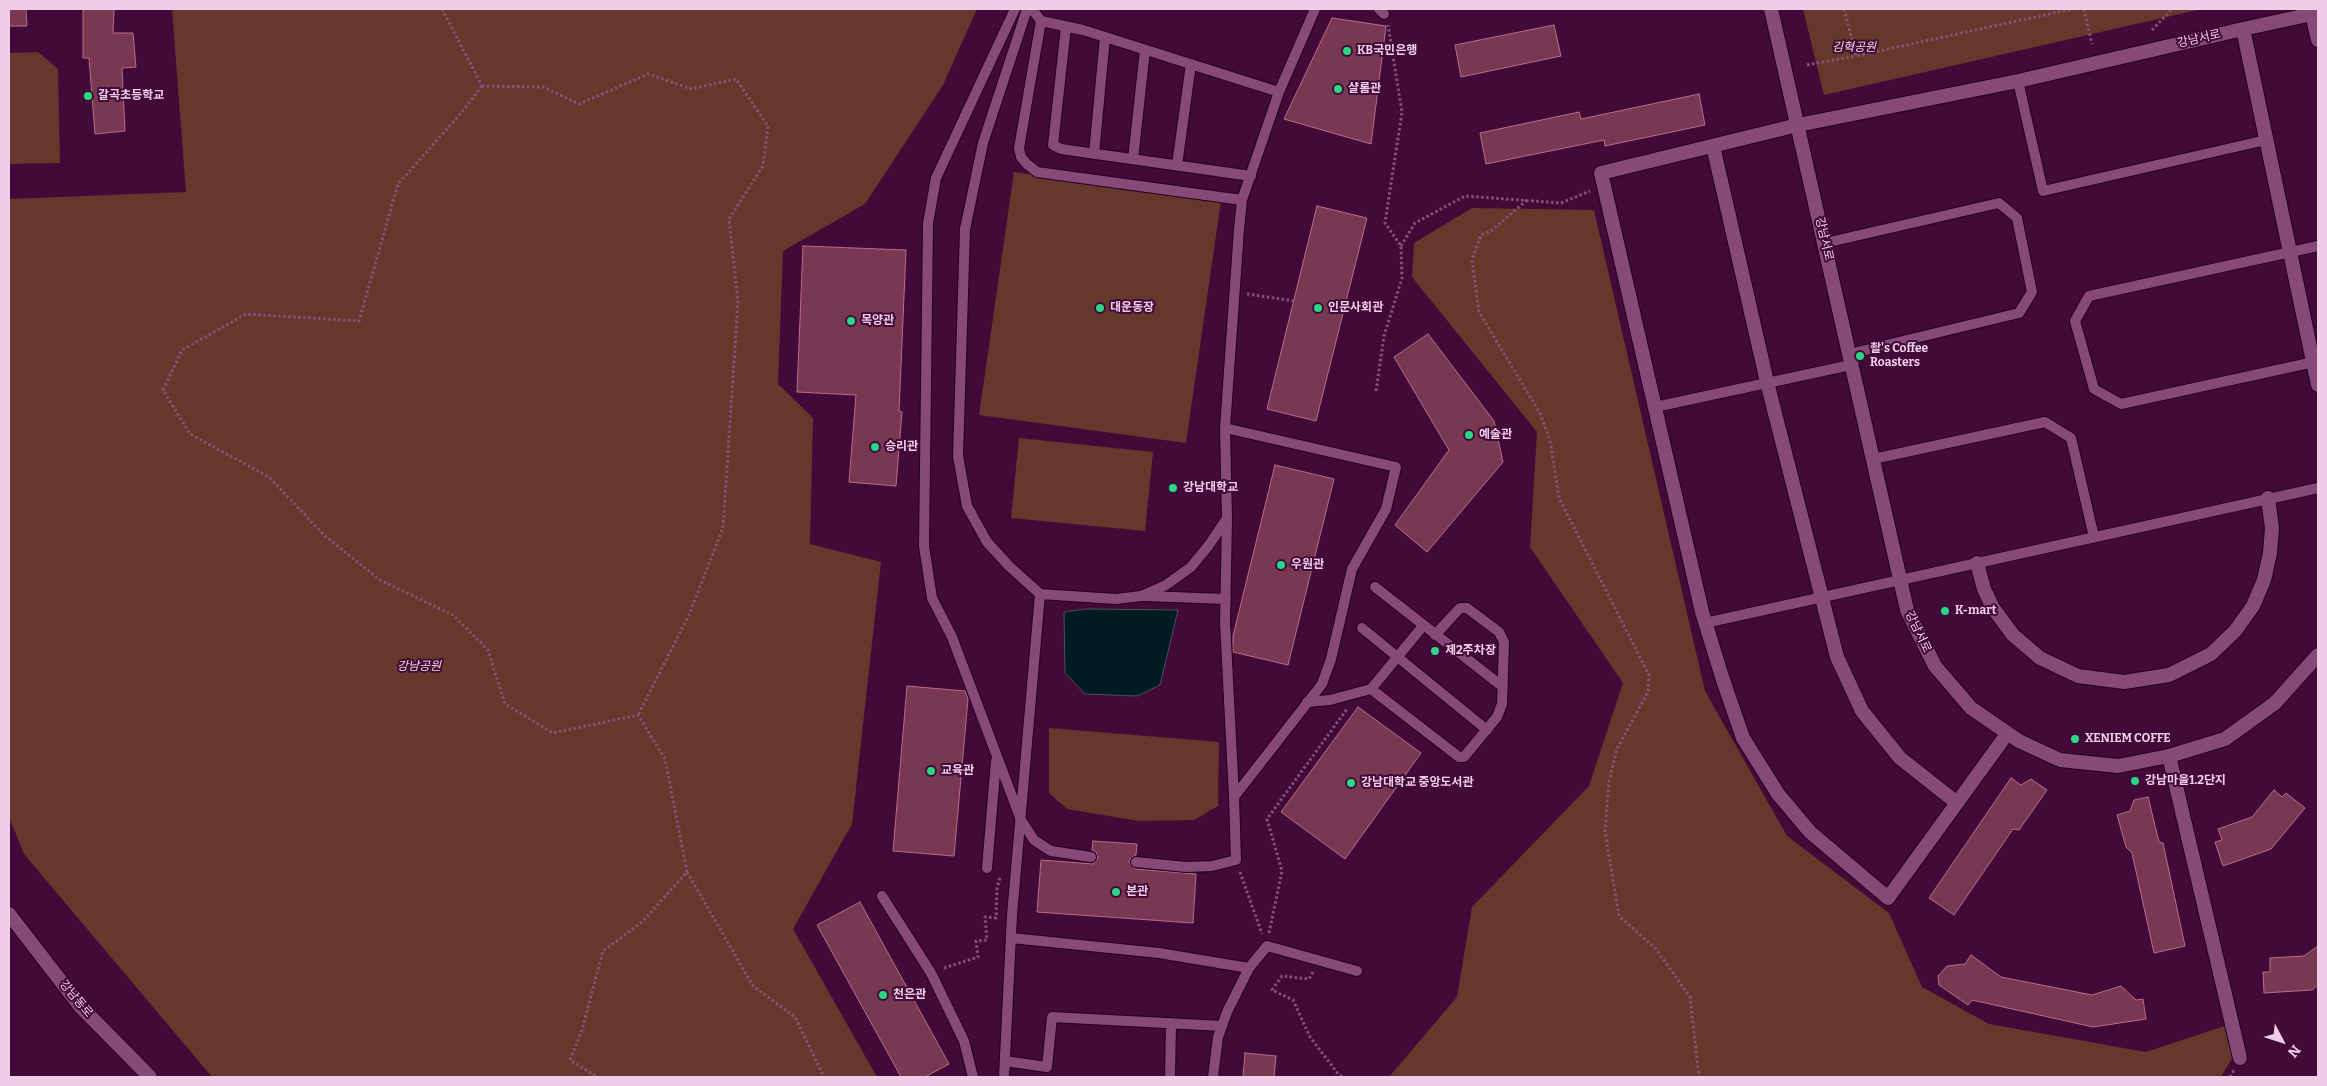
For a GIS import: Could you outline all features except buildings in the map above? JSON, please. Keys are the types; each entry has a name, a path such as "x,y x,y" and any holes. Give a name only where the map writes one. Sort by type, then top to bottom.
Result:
{"street":[{"name":"강남서로","path":"1771,9 1907,610 1935,666 1971,708 2007,734 2060,760 2118,766 2168,756 2225,739 2275,703 2318,655"},
{"name":"강남서로","path":"1798,125 2018,81 2243,29 2315,15"},
{"path":"2315,15 2318,40"},
{"path":"2243,29 2318,385"},
{"path":"1798,125 1602,174 1705,623 1743,738 1778,794 1810,832 1888,898 2007,734"},
{"path":"1712,146 1767,382 1837,656 1862,711 1900,758 1957,803"},
{"path":"1977,563 1984,589 1993,608 2013,635 2040,658 2078,676 2124,682 2169,675 2211,654 2235,631 2253,606 2264,580 2270,553 2272,528 2268,498"},
{"path":"2168,756 2240,1058"},
{"name":"강남동로","path":"9,914 80,1006 150,1077"}],"lane":[{"path":"1015,9 936,178 928,223 924,546 932,598 952,637 1021,820 1034,840 1050,851 1091,857"},
{"path":"1027,9 983,143 965,229 958,456 967,506 987,542 1009,566 1040,594 1116,599 1141,596 1226,599"},
{"path":"1032,9 1041,21 1105,37 1280,92"},
{"path":"1136,862 1186,867 1212,866 1236,860 1226,599 1225,428 1242,200 1280,92 1315,9"},
{"path":"1041,21 1018,148 1020,157 1027,164 1037,172 1242,200"},
{"path":"1066,27 1053,145 1061,149 1250,176"},
{"path":"1094,154 1105,37"},
{"path":"1133,159 1145,50"},
{"path":"1177,165 1191,64"},
{"path":"2018,81 2043,191 2266,140"},
{"path":"1655,407 1767,382 2019,313 2032,292 2017,218 1999,204 1825,243"},
{"path":"2314,362 2121,404 2094,389 2075,321 2089,296 2318,246"},
{"path":"1873,459 2045,422 2071,438 2094,537"},
{"path":"1225,428 1396,467 1386,509 1352,569 1331,658 1322,684 1234,797"},
{"path":"1705,623 2318,488"},
{"path":"1141,596 1166,585 1191,568 1227,518"},
{"path":"1375,587 1435,636 1503,687"},
{"path":"1004,1077 1011,938 1021,802 1040,594"},
{"path":"1366,690 1459,757 1464,757 1497,717 1502,704 1504,642 1499,632 1468,608 1460,608 1435,636"},
{"path":"1307,702 1330,700 1366,690 1398,657 1423,626"},
{"path":"1362,628 1487,730"},
{"path":"987,868 996,757"},
{"path":"882,896 931,973 964,1041 973,1077"},
{"path":"1011,938 1159,953 1248,968"},
{"path":"1213,1077 1218,1036 1222,1026 1248,968 1266,946 1357,971"},
{"path":"1005,1061 1047,1066 1052,1017 1222,1026"},
{"path":"1170,1077 1171,1023"}],"path":[{"path":"442,9 482,86"},
{"path":"1844,9 1856,56"},
{"path":"1807,65 2072,9"},
{"path":"2084,9 2092,44"},
{"path":"2152,30 2172,9"},
{"path":"1376,391 1384,336 1402,278 1401,246 1386,223 1402,112 1391,44 1382,12"},
{"path":"482,86 543,87 579,104 648,74 691,89 736,79 768,126 763,166 730,219 738,302 723,528 689,615 638,715"},
{"path":"482,86 461,113 398,184 358,321 246,314 182,350 163,390 190,434 269,477 325,536 380,580 453,615 488,650 505,704 553,733 638,715"},
{"path":"1401,246 1415,223 1465,196 1561,203 1604,185"},
{"path":"1527,200 1491,232 1481,235 1472,260 1479,312 1540,414 1550,440 1559,498 1649,675 1648,692 1616,749 1609,780 1605,830 1619,916 1656,949 1690,997 1699,1077"},
{"path":"1234,292 1294,301"},
{"path":"1266,946 1282,871 1267,819 1366,690"},
{"path":"638,715 665,759 688,872 754,986 795,1018 824,1077"},
{"path":"1236,860 1266,946"},
{"path":"597,1077 570,1060 582,1030 604,951 642,922 688,872"},
{"path":"931,973 978,957 976,941 987,940 984,917 996,918 996,888 1002,873"},
{"path":"1320,961 1308,978 1282,976 1272,990 1293,1000 1310,1037 1339,1075 1344,1077"}],"green space":[{"name":"강남공원","path":"172,9 977,9 943,85 865,204 783,251 778,384 813,418 810,544 881,562 852,824 793,929 877,1077 212,1077 24,854 9,817 9,199 186,192"},
{"name":"김혁공원","path":"1803,9 2202,9 1824,95"},
{"path":"38,52 58,69 60,163 9,164 9,53"},
{"name":"대운동장","path":"1014,172 1221,201 1186,443 979,415"},
{"path":"1472,208 1594,210 1705,691 1787,836 1889,913 1922,987 1989,1024 2146,1052 2225,1026 2234,1055 2221,1077 1389,1077 1457,997 1472,907 1589,786 1623,683 1530,547 1537,432 1412,277 1414,243"},
{"path":"1019,438 1153,452 1145,531 1011,518"},
{"path":"1049,728 1219,742 1218,806 1194,820 1139,821 1067,809 1049,793"}],"water":[{"path":"1086,609 1178,610 1160,685 1137,696 1085,694 1065,673 1064,612"}],"place":[{"name":"KB국민은행","path":"1347,51"},
{"name":"샬롬관","path":"1338,89"},
{"name":"갈곡초등학교","path":"88,96"},
{"name":"대운동장","path":"1100,308"},
{"name":"인문사회관","path":"1318,308"},
{"name":"목양관","path":"851,321"},
{"name":"촬's Coffee Roasters","path":"1860,356"},
{"name":"예술관","path":"1469,435"},
{"name":"승리관","path":"875,447"},
{"name":"강남대학교","path":"1173,488"},
{"name":"우원관","path":"1281,565"},
{"name":"K-mart","path":"1945,611"},
{"name":"제2주차장","path":"1435,651"},
{"name":"XENIEM COFFE","path":"2075,739"},
{"name":"교육관","path":"931,771"},
{"name":"강남마을1.2단지","path":"2135,781"},
{"name":"강남대학교 중앙도서관","path":"1351,783"},
{"name":"본관","path":"1116,892"},
{"name":"천은관","path":"883,995"}]}
